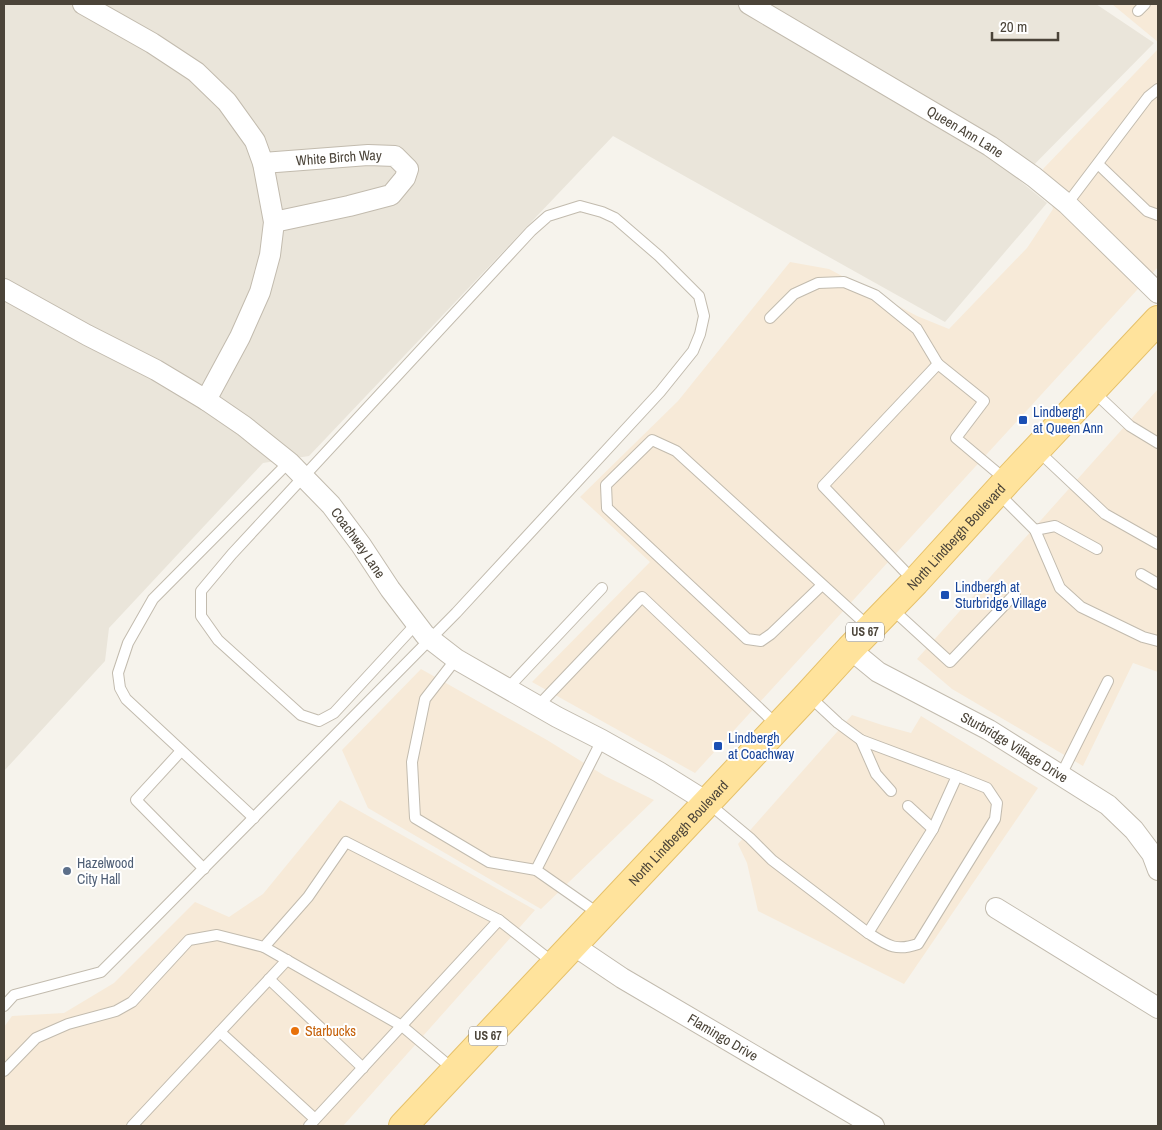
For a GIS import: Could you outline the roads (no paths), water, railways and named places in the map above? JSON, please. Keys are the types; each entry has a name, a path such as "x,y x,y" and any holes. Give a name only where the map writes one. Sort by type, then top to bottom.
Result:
{"main road":[{"name":"North Lindbergh Boulevard","path":"403,1126 870,627 915,582 1158,320"}],"street":[{"path":"83,4 152,43 196,72 228,102 255,141 263,163 274,222 270,255 260,292 240,337 206,400"},
{"name":"Queen Ann Lane","path":"748,4 990,146 1034,177 1067,204 1158,293"},
{"name":"White Birch Way","path":"263,163 368,155 396,156 408,168 405,178 391,195 274,222"},
{"name":"Coachway Lane","path":"4,289 87,335 156,370 206,400 244,426 288,462 331,505 416,624 430,639 456,659 557,718 602,740 659,772 707,802"},
{"name":"Sturbridge Village Drive","path":"850,649 878,672 989,730 1108,805 1134,830 1152,854 1158,870"},
{"path":"996,908 1157,1003"},
{"name":"Flamingo Drive","path":"564,955 622,978 874,1126"}],"lane":[{"path":"1067,204 1148,97 1158,89"},
{"path":"1098,164 1147,211 1158,215"},
{"path":"4,1006 9,995 100,972 463,606 678,370 693,351 700,334 704,316 699,296 659,256 615,218 580,206 548,216 531,231 304,476 201,591 201,616 218,640 301,714 319,720 334,713 416,624"},
{"path":"770,318 794,294 818,283 844,282 875,295 917,330 938,364 984,401 956,438 1002,487 1036,530 1060,588 1081,607 1143,637 1158,642"},
{"path":"915,582 823,486 938,364"},
{"path":"1092,390 1130,426 1158,443"},
{"path":"822,585 771,634 761,641 747,640 607,508 606,485 652,440 676,450 870,627"},
{"path":"1036,450 1105,514 1158,544"},
{"path":"254,818 126,699 120,688 118,673 128,644 153,599 288,462"},
{"path":"1036,530 1055,526 1098,549"},
{"path":"1142,574 1158,584"},
{"path":"507,689 602,588"},
{"path":"890,607 950,662 1015,594"},
{"path":"538,706 642,598 779,726"},
{"path":"456,659 425,699 412,762 415,818 489,862 536,870 601,916"},
{"path":"1061,775 1108,681"},
{"path":"707,802 750,838 772,860 868,933 890,947 905,948 918,944 996,819 997,803 987,788 861,740 838,723 808,695"},
{"path":"536,870 602,740"},
{"path":"861,740 876,774 891,791"},
{"path":"181,751 136,800 204,869"},
{"path":"868,933 933,828 957,776"},
{"path":"908,806 933,828"},
{"path":"264,947 308,897 346,842 564,955"},
{"path":"220,1032 312,1123 499,920"},
{"path":"4,1071 36,1038 68,1024 116,1011 132,1002 189,940 217,935 264,947 287,960 402,1026 455,1071"},
{"path":"132,1126 287,960"},
{"path":"269,979 363,1068"}],"place":[{"name":"Lindbergh at Queen Ann","path":"1023,420"},
{"name":"Lindbergh at Sturbridge Village","path":"945,595"},
{"name":"Lindbergh at Coachway","path":"718,746"},
{"name":"Hazelwood City Hall","path":"67,871"},
{"name":"Starbucks","path":"295,1031"}]}
